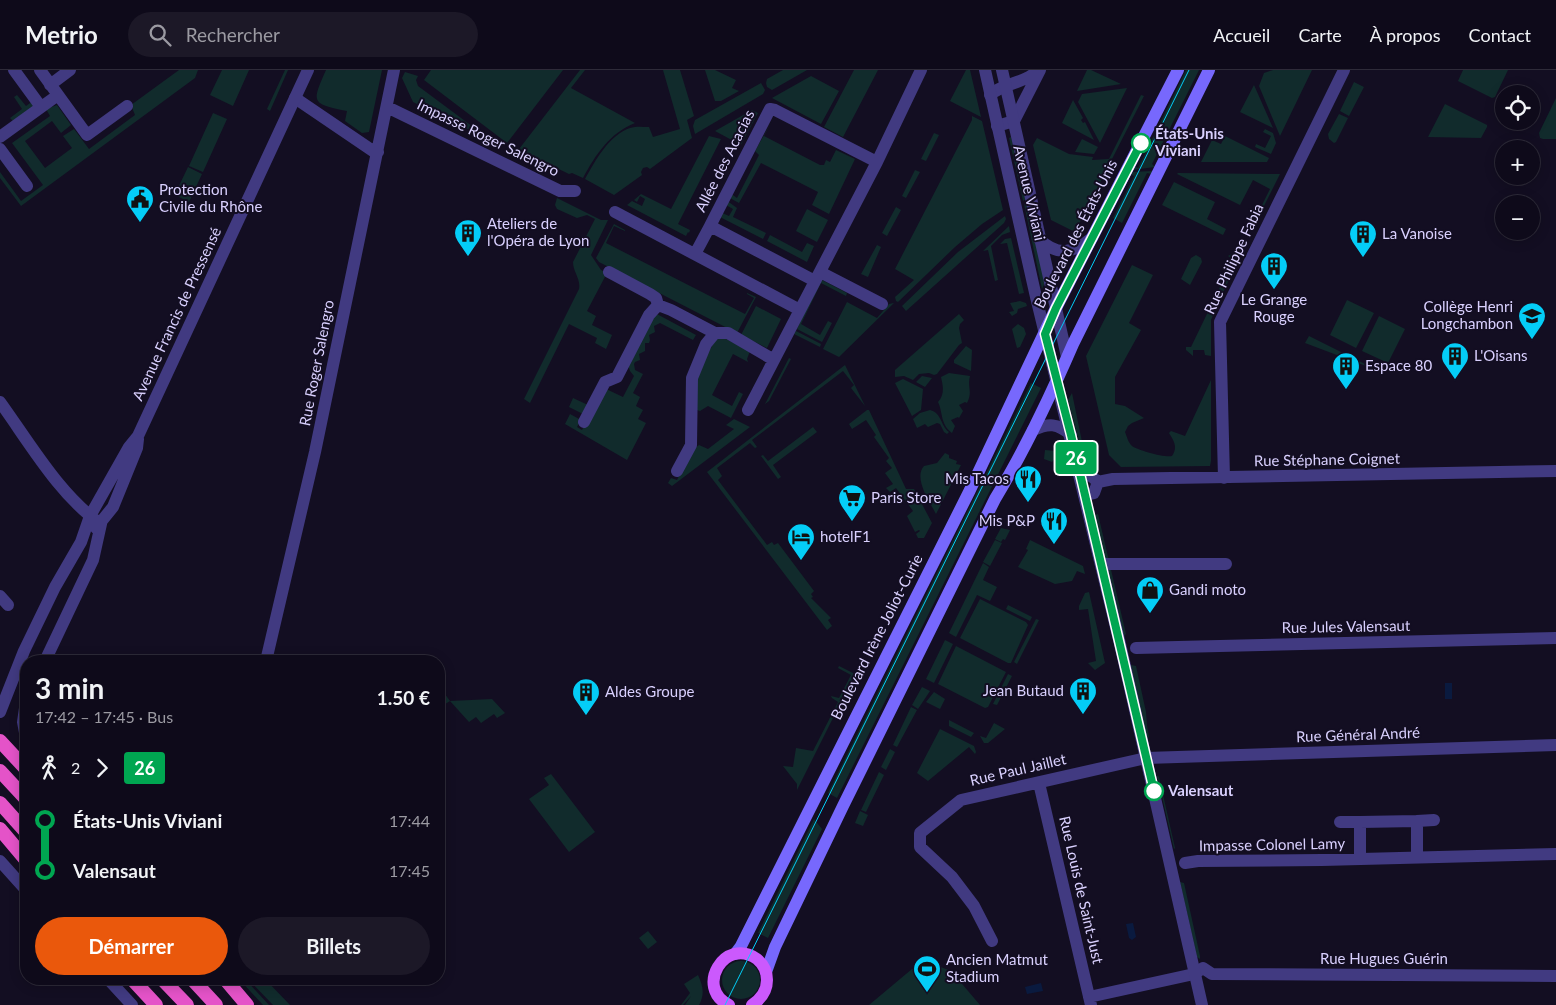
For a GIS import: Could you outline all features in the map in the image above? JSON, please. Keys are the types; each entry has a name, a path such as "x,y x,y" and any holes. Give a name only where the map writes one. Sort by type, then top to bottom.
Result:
{"highway":[{"path":"0,741 20,763"},
{"path":"0,771 20,793"},
{"path":"0,803 20,825"},
{"path":"0,829 20,853"},
{"path":"138,985 156,1005"},
{"path":"168,985 187,1005"},
{"path":"198,985 216,1005"},
{"path":"230,985 247,1005"},
{"path":"230,985 251,1005"}],"main road":[{"name":"Boulevard des États-Unis","path":"1045,334 1056,308 1178,70"},
{"path":"752,1005 759,1000 766,988 766,972 775,947 996,499 1011,474 1209,70"},
{"name":"Boulevard Irène Joliot-Curie","path":"735,954 741,946 970,490 1045,334"},
{"path":"712,1005 716,992 714,980 716,968 728,957 735,954 745,954 760,962 766,972"},
{"path":"716,992 729,1005"}],"street":[{"path":"14,70 41,107"},
{"path":"40,70 86,135 127,106"},
{"path":"0,137 41,107 70,70"},
{"name":"Avenue Francis de Pressensé","path":"22,655 55,587 81,542 90,516 129,447 138,436 308,70"},
{"name":"Rue Roger Salengro","path":"267,655 315,452 394,70"},
{"path":"748,410 877,162 921,70"},
{"name":"Avenue Viviani","path":"985,70 1045,334 1071,435 1120,644 1202,1005"},
{"path":"1003,70 1008,74 1020,76 1038,70"},
{"name":"Avenue Viviani","path":"1003,70 1039,239 1067,357"},
{"path":"990,95 1005,86 1027,79 1038,70"},
{"path":"997,126 1014,121 1038,70"},
{"name":"Rue Philippe Fabia","path":"1224,478 1220,322 1344,70"},
{"path":"295,98 378,152"},
{"name":"Impasse Roger Salengro","path":"387,107 560,191 575,192"},
{"name":"Allée des Acacias","path":"694,254 770,109 877,162"},
{"path":"0,149 27,186"},
{"path":"615,212 800,310"},
{"name":"Allée des Acacias","path":"710,226 882,304"},
{"path":"1039,239 1055,250 1065,252 1081,247 1092,238"},
{"path":"610,272 656,298 658,306"},
{"path":"658,306 671,310 715,333 728,333 774,360"},
{"path":"584,422 605,382 617,377 649,315 658,306"},
{"path":"677,471 691,446 692,378 706,344 715,333"},
{"path":"0,402 67,495 101,524 93,560 48,655"},
{"path":"1032,430 1044,425 1052,425 1063,429 1071,435"},
{"name":"Avenue Francis de Pressensé","path":"81,542 101,524 113,507 137,448 138,436"},
{"name":"Rue Stéphane Coignet","path":"1080,476 1090,475 1098,482 1113,479 1556,472"},
{"path":"1084,495 1094,493 1098,482"},
{"path":"1101,564 1226,564"},
{"name":"Rue Jules Valensaut","path":"1136,648 1556,638"},
{"path":"1120,644 1125,643 1136,648 1132,653 1123,658"},
{"name":"Avenue Francis de Pressensé","path":"0,712 20,661"},
{"name":"Rue Général André","path":"1146,758 1556,746"},
{"name":"Rue Paul Jaillet","path":"992,941 974,906 952,877 920,847 920,833 961,800 1146,758"},
{"name":"Rue Louis de Saint-Just","path":"1039,783 1090,1001"},
{"name":"Impasse Colonel Lamy","path":"1360,859 1360,822 1434,820"},
{"path":"1416,857 1417,821"},
{"path":"1340,822 1360,822"},
{"name":"Impasse Colonel Lamy","path":"1171,867 1178,859 1185,863 1556,854"},
{"path":"0,861 20,883"},
{"name":"Rue Hugues Guérin","path":"1194,974 1203,968 1212,974 1556,976"},
{"path":"1090,1001 1194,974"},
{"path":"114,985 132,1005"}],"green space":[{"path":"179,70 198,70 195,78 21,206 0,178 0,172 21,201 43,185 12,143 50,116 46,109 57,105 71,125 61,133 52,121 25,141 45,168 72,148 63,136 74,129 89,149 135,115 131,105"},
{"path":"222,70 249,70 233,106 210,95"},
{"path":"285,70 288,70 270,111 267,109"},
{"path":"326,70 382,70 369,132 362,133 345,121 347,111 326,106 317,100 318,89"},
{"path":"431,70 563,70 507,143 424,80"},
{"path":"580,70 585,70 571,88 635,123 618,132 604,145 583,178 572,173 569,174 534,157 529,159 516,153"},
{"path":"663,70 680,70 694,116 687,120 692,138 650,169 647,167 643,168 642,175 614,195 585,179 609,142 622,131 633,127 649,127 653,137 680,129"},
{"path":"705,70 715,70 736,80 732,88 739,91 721,101 715,101"},
{"path":"783,70 807,70 772,90 767,87 767,79"},
{"path":"854,70 878,70 843,137 824,127"},
{"path":"966,70 970,70 981,117 950,101"},
{"path":"1087,70 1091,70 1121,84 1077,91"},
{"path":"1186,70 1199,70 1152,164 1155,167 1132,170 1134,166 1138,168"},
{"path":"1273,70 1312,70 1280,136 1259,86 1264,73"},
{"path":"1463,70 1508,70 1501,85 1495,85 1495,97 1492,98 1458,81"},
{"path":"405,72 418,76 416,80 418,86 492,141 413,102 402,78"},
{"path":"811,76 839,91 821,124 772,98"},
{"path":"1354,82 1364,87 1349,116 1340,111"},
{"path":"761,83 765,90 763,94 695,134 693,126 695,120"},
{"path":"1254,85 1273,128 1240,112"},
{"path":"1127,88 1100,143 1078,102 1082,94"},
{"path":"17,95 26,106 33,101 35,105 13,121 10,118 22,109 14,97"},
{"path":"1141,95 1144,96 1075,232 1051,220 1033,145 1037,138 1069,154 1093,157 1092,160 1109,159"},
{"path":"1556,98 1556,139 1540,138 1539,133"},
{"path":"1073,100 1083,118 1081,120 1083,123 1085,122 1094,140 1062,123"},
{"path":"1445,104 1487,125 1481,138 1428,137"},
{"path":"752,110 758,113 741,145 715,131"},
{"path":"213,113 227,119 203,172 189,166"},
{"path":"1339,114 1348,118 1334,143 1329,139 1328,134"},
{"path":"972,116 982,121 1003,210 982,224 955,247 898,302 895,297 914,280 895,269 972,120"},
{"path":"772,121 764,136 820,165 824,165 826,160 830,162 836,150 855,159 829,214 812,205 818,192 761,163 739,203 728,197 730,193 737,198 759,155 755,151"},
{"path":"1265,129 1273,133 1276,143 1271,154 1255,147 1256,144 1265,148 1271,136 1263,132"},
{"path":"934,133 939,135 926,161 921,159"},
{"path":"709,136 721,139 678,224 690,230 686,236 627,205 632,201 642,206 645,199 640,196 637,202 634,200 641,194 671,209"},
{"path":"1225,136 1269,158 1267,162 1201,162 1212,140 1221,144"},
{"path":"1011,137 1026,199 1023,201 1009,138"},
{"path":"1082,139 1098,147 1094,154 1075,152"},
{"path":"188,167 202,174 189,202 167,191 169,187 177,190"},
{"path":"915,170 920,172 906,198 902,196"},
{"path":"1153,171 1151,174 1147,173 1122,223 1113,218 1134,176 1130,174 1131,172"},
{"path":"1178,173 1280,174 1256,222 1254,221 1270,189 1253,180 1240,205"},
{"path":"1174,182 1215,202 1207,219 1226,229 1223,235 1162,205"},
{"path":"557,198 601,220 608,220 591,255 601,270 607,273 587,311 596,316 592,325 612,335 606,349 595,343 597,338 569,324 530,403 524,399 579,289 579,282 573,262 595,219 587,215 577,218 557,209 555,205"},
{"path":"726,200 737,208 733,217 766,233 763,239 718,216 720,212 729,216 733,209 724,204"},
{"path":"1027,202 1046,280 1042,289 1024,204"},
{"path":"896,207 901,210 887,236 882,233"},
{"path":"807,209 828,220 817,242 796,231"},
{"path":"1005,216 1004,223 906,311 902,306 958,252"},
{"path":"614,224 625,231 614,226 606,243 745,314 754,298 747,293 756,297 737,333 599,262 596,258"},
{"path":"1009,226 1010,232 1002,235 991,246 998,280 995,281 988,250 983,251"},
{"path":"770,235 802,252 807,243 814,246 807,262 767,241"},
{"path":"1011,238 1024,293 1019,294 1007,243 1000,244 1005,239"},
{"path":"877,245 881,247 868,277 861,274"},
{"path":"1233,253 1236,255 1233,263 1236,264 1211,320 1211,356 1205,355 1204,350 1193,350 1193,356 1186,350 1186,347 1191,347 1233,260 1228,256"},
{"path":"1196,255 1201,258 1202,262 1190,285 1181,279 1191,258"},
{"path":"1132,265 1153,275 1129,323 1141,330 1115,377 1115,404 1125,406 1144,418 1128,426 1125,432 1127,438 1132,446 1139,450 1158,455 1172,456 1175,447 1169,433 1171,431 1185,436 1211,380 1210,466 1121,467 1109,455 1086,356"},
{"path":"820,279 847,293 846,296 821,283 801,324 820,335 828,321 832,323 822,342 797,329"},
{"path":"1347,300 1374,313 1356,348 1330,335"},
{"path":"1020,301 1026,303 1027,306 1018,309 1017,313 1012,316 1009,312 1014,311 1010,303"},
{"path":"847,302 877,318 889,304 894,303 839,357 823,349"},
{"path":"756,306 781,319 767,348 741,335"},
{"path":"655,313 696,335 693,340 660,323 654,326 655,332 649,335 650,340 649,343 645,343 645,351 639,354 640,360 634,364 635,370 643,374 633,393 640,397 636,406 643,410 638,419 646,423 627,460 565,424 570,414 581,420 577,427 582,430 604,388 623,397 634,376 628,365"},
{"path":"959,314 964,320 959,328 962,343 937,374 919,374 913,380 904,376 895,377 895,370"},
{"path":"1379,316 1405,329 1388,363 1362,351"},
{"path":"1018,324 1024,328 1026,334 1020,347 1017,348 1012,329"},
{"path":"796,331 821,344 820,347 794,334"},
{"path":"718,335 750,351 747,359 748,362 733,354 712,395 732,406 739,392 743,394 731,418 708,406 700,411 697,410 695,377"},
{"path":"1309,336 1367,365 1305,343"},
{"path":"966,346 972,350 971,371 954,363 954,360"},
{"path":"789,358 791,359 769,401 765,404"},
{"path":"845,365 865,406 851,388 854,385 843,371 752,440 757,447 755,448 750,443 717,468 722,476 718,480 767,545 772,542 774,545 778,543 814,591 811,594 813,597 811,598 831,618 828,620 832,626 827,630 707,472"},
{"path":"949,373 970,376 969,399 967,403 959,405 963,411 959,418 951,420 955,426 952,433 945,426 938,402 943,393 941,377"},
{"path":"922,376 932,378 925,387 916,382"},
{"path":"903,379 923,389 921,410 912,416 895,383"},
{"path":"1031,383 1041,388 837,798 828,793"},
{"path":"1072,393 1087,466 1086,467 1068,400"},
{"path":"573,398 588,405 583,414 569,407"},
{"path":"869,410 906,489 914,489 932,523 924,538 918,538 916,534 920,531 915,532 907,516 913,511 896,488 890,492 886,488 893,484 885,473 892,468 886,461 889,458 874,437 876,435 866,420 852,429 849,424"},
{"path":"930,410 939,416 949,432 947,434 940,424 937,423 928,427 925,424 917,428 913,419 920,413"},
{"path":"734,419 750,427 672,486 668,483 671,478 677,480 691,451 699,445 708,449 734,429 726,425"},
{"path":"813,427 817,432 773,465 781,477 778,479 761,456 763,455 768,461"},
{"path":"1045,450 1056,451 1058,455 1052,462 1044,459"},
{"path":"945,453 949,455 949,458 957,461 956,464 961,465 936,514 920,477 924,466 937,463"},
{"path":"1098,514 1126,634 1124,636 1095,515"},
{"path":"1001,528 1010,530 1005,540 1003,539 1001,542 995,539"},
{"path":"995,540 1002,543 990,566 983,562"},
{"path":"1030,540 1083,566 1085,574 1077,571 1072,581 1055,584 1018,567 1028,550 1026,549"},
{"path":"983,563 989,567 983,580 997,587 990,601 977,595 956,637 949,633"},
{"path":"1089,592 1105,663 1095,670 1088,663 1096,661 1088,609 1079,610 1085,593"},
{"path":"980,599 1026,622 1028,625 1011,663 960,638"},
{"path":"1008,605 1032,617 1030,621 1006,609"},
{"path":"1036,619 1039,620 1017,664 1014,662"},
{"path":"945,640 953,644 934,683 926,679"},
{"path":"956,646 1006,672 988,707 985,708 938,684"},
{"path":"1131,665 1136,666 1146,712 1149,737 1147,738"},
{"path":"839,666 855,674 797,790 797,784 783,766 793,767 796,748 813,751 838,702 831,696 839,698 851,675 838,668"},
{"path":"1008,674 1012,676 997,705 993,704"},
{"path":"922,687 930,691 918,709 912,705"},
{"path":"934,692 945,699 940,709 926,702"},
{"path":"445,694 450,701 445,704"},
{"path":"492,699 505,713 497,718 494,714 481,723 476,717 469,722 450,701"},
{"path":"911,707 917,710 897,747 893,745"},
{"path":"949,720 974,733 971,737 949,726"},
{"path":"994,723 1005,729 988,743 984,743 980,736 986,738"},
{"path":"940,729 974,746 976,752 975,754 969,747 928,781 917,773"},
{"path":"890,749 895,752 886,770 881,767"},
{"path":"879,772 884,775 866,812 861,810"},
{"path":"551,774 595,832 569,852 529,799 549,785 544,778"},
{"path":"1157,775 1159,777 1174,849"},
{"path":"860,811 868,815 863,826 855,823"},
{"path":"814,819 822,829 768,938 758,933"},
{"path":"1180,882 1184,883 1200,959 1197,957"},
{"path":"648,931 657,942 648,949 639,938"},
{"path":"741,961 755,966 760,980 755,994 741,999 727,994 722,980 727,966"},
{"name":"Ancien Matmut Stadium","path":"933,964 951,971 980,1005 869,1005 912,969 922,965"},
{"path":"698,975 703,990 699,1005 685,1005 691,996 681,1005 690,993 684,984"},
{"path":"245,985 251,985 269,1005 263,1005"},
{"path":"254,985 271,985 290,1005 273,1005"}],"water":[{"path":"1445,683 1452,683 1452,699 1445,699"},
{"path":"1133,923 1136,937 1132,940 1129,938 1126,924"},
{"path":"1041,983 1043,991 1027,994 1025,987"}],"tram line":[{"path":"725,1005 1189,70"}],"bus line":[{"name":"26","path":"1141,143 1056,308 1045,334 1071,435 1154,791"}],"place":[{"name":"États-Unis Viviani","path":"1141,143"},
{"name":"Protection Civile du Rhône","path":"140,223"},
{"name":"Ateliers de l'Opéra de Lyon","path":"468,257"},
{"name":"La Vanoise","path":"1363,258"},
{"name":"Le Grange Rouge","path":"1274,290"},
{"name":"Collège Henri Longchambon","path":"1532,340"},
{"name":"L'Oisans","path":"1455,380"},
{"name":"Espace 80","path":"1346,390"},
{"name":"Mis Tacos","path":"1028,503"},
{"name":"Paris Store","path":"852,522"},
{"name":"Mis P&P","path":"1054,545"},
{"name":"hotelF1","path":"801,561"},
{"name":"Gandi moto","path":"1150,614"},
{"name":"Jean Butaud","path":"1083,715"},
{"name":"Aldes Groupe","path":"586,716"},
{"name":"Valensaut","path":"1154,791"},
{"name":"Ancien Matmut Stadium","path":"927,993"}]}
